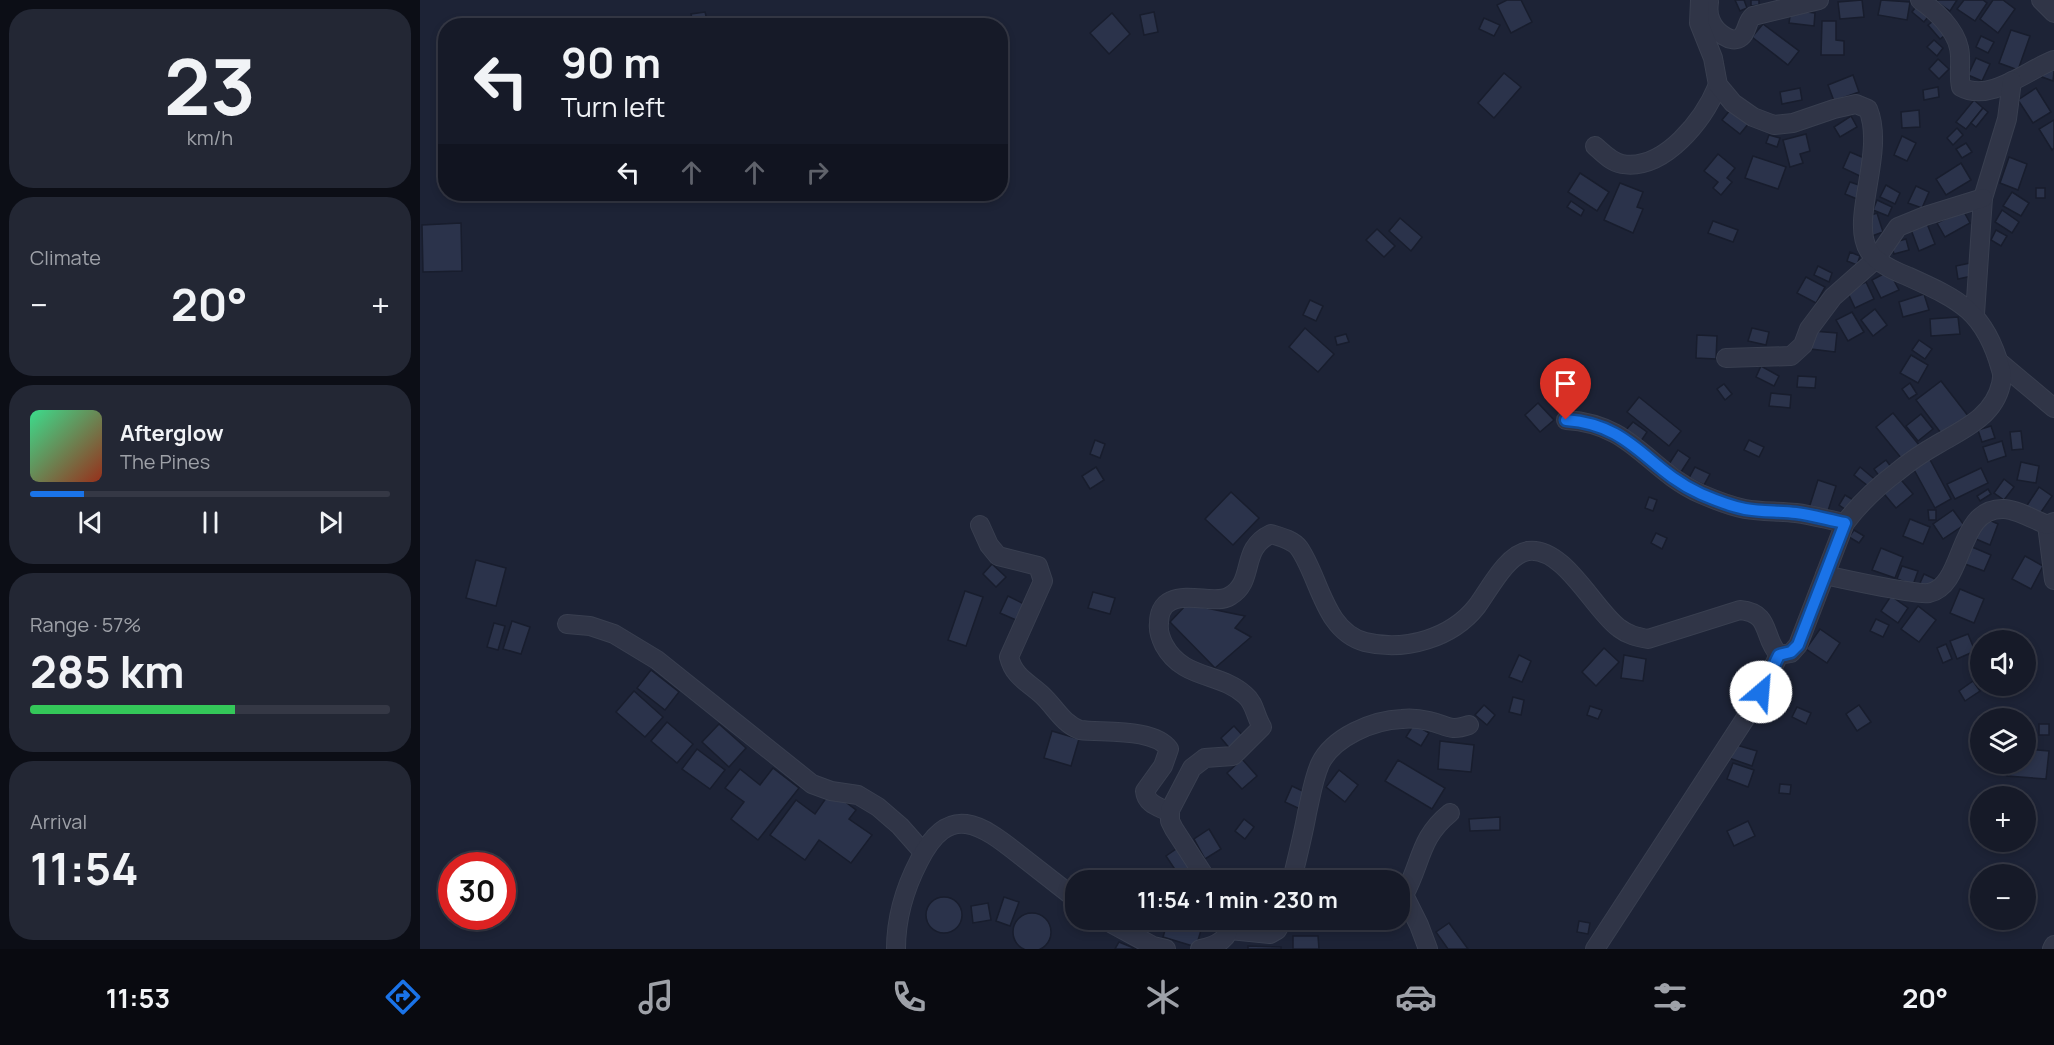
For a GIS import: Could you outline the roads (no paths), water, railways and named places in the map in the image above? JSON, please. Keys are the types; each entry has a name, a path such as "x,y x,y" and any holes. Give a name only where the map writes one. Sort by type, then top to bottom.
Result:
{"street":[{"path":"1595,949 1754,705 1779,655 1791,652 1798,645 1845,523 1864,500 1898,471 1979,420 1999,393 2002,375 1989,335 1975,314 1952,299 1895,271 1869,252 1863,238 1874,124 1868,109 1856,104 1793,123 1774,125 1753,117 1733,103 1718,85 1713,58 1698,23 1700,0"},
{"path":"1709,0 1708,12 1711,22 1717,31 1733,40 1745,33 1749,20 1754,16 1819,0"},
{"path":"1920,0 1931,8 1954,35 1959,49 1961,87 1970,92 1981,92 2012,81 2054,60"},
{"path":"2041,0 2054,13"},
{"path":"1975,314 1983,198 2007,119 2012,81"},
{"path":"1595,146 1620,164 1643,162 1660,156 1675,145 1701,118 1718,85"},
{"path":"1726,358 1791,356 1803,345 1809,329 1833,297 1876,259 1898,227 1983,198"},
{"path":"1999,362 2054,408"},
{"path":"1566,420 1602,426 1620,435 1637,447 1662,471 1723,503 1746,509 1798,513 1845,523"},
{"path":"1825,575 1876,586 1927,593 1940,589 1950,577 1965,538 1977,521 1988,513 2001,509 2050,523 2054,580"},
{"path":"981,525 989,545 998,556 1038,566 1043,581 1009,657 1012,668 1019,677 1041,694 1070,726 1080,730 1144,736 1157,739 1165,744 1169,749 1166,758 1145,791 1145,797 1149,802 1169,812"},
{"path":"1201,870 1174,829 1169,812 1192,768 1205,758 1233,756 1262,726 1256,717 1253,705 1244,694 1186,668 1170,656 1162,641 1158,626 1161,610 1170,601 1185,597 1227,598 1239,590 1251,552 1260,539 1271,534 1286,538 1298,547 1336,622 1349,634 1364,642 1390,645 1419,642 1441,635 1475,608 1512,559 1526,551 1539,550 1550,555 1561,565 1590,594 1617,627 1632,637 1648,639 1740,610 1752,611 1761,618 1771,646 1779,655"},
{"path":"567,624 590,626 614,634 657,660 812,784 831,791 858,795 878,807 900,826 923,852"},
{"path":"1294,870 1313,785 1321,763 1331,749 1372,724 1390,719 1410,718 1431,721 1456,729 1469,725"},
{"path":"1410,881 1430,832 1450,813"},
{"path":"897,949 900,908 912,874 932,839 949,826 975,825 993,833 1065,890"},
{"path":"1410,910 1428,949"},
{"path":"1123,930 1153,946 1166,949"},
{"path":"1203,949 1222,941 1227,930"},
{"path":"1252,930 1270,934 1276,930"}]}
